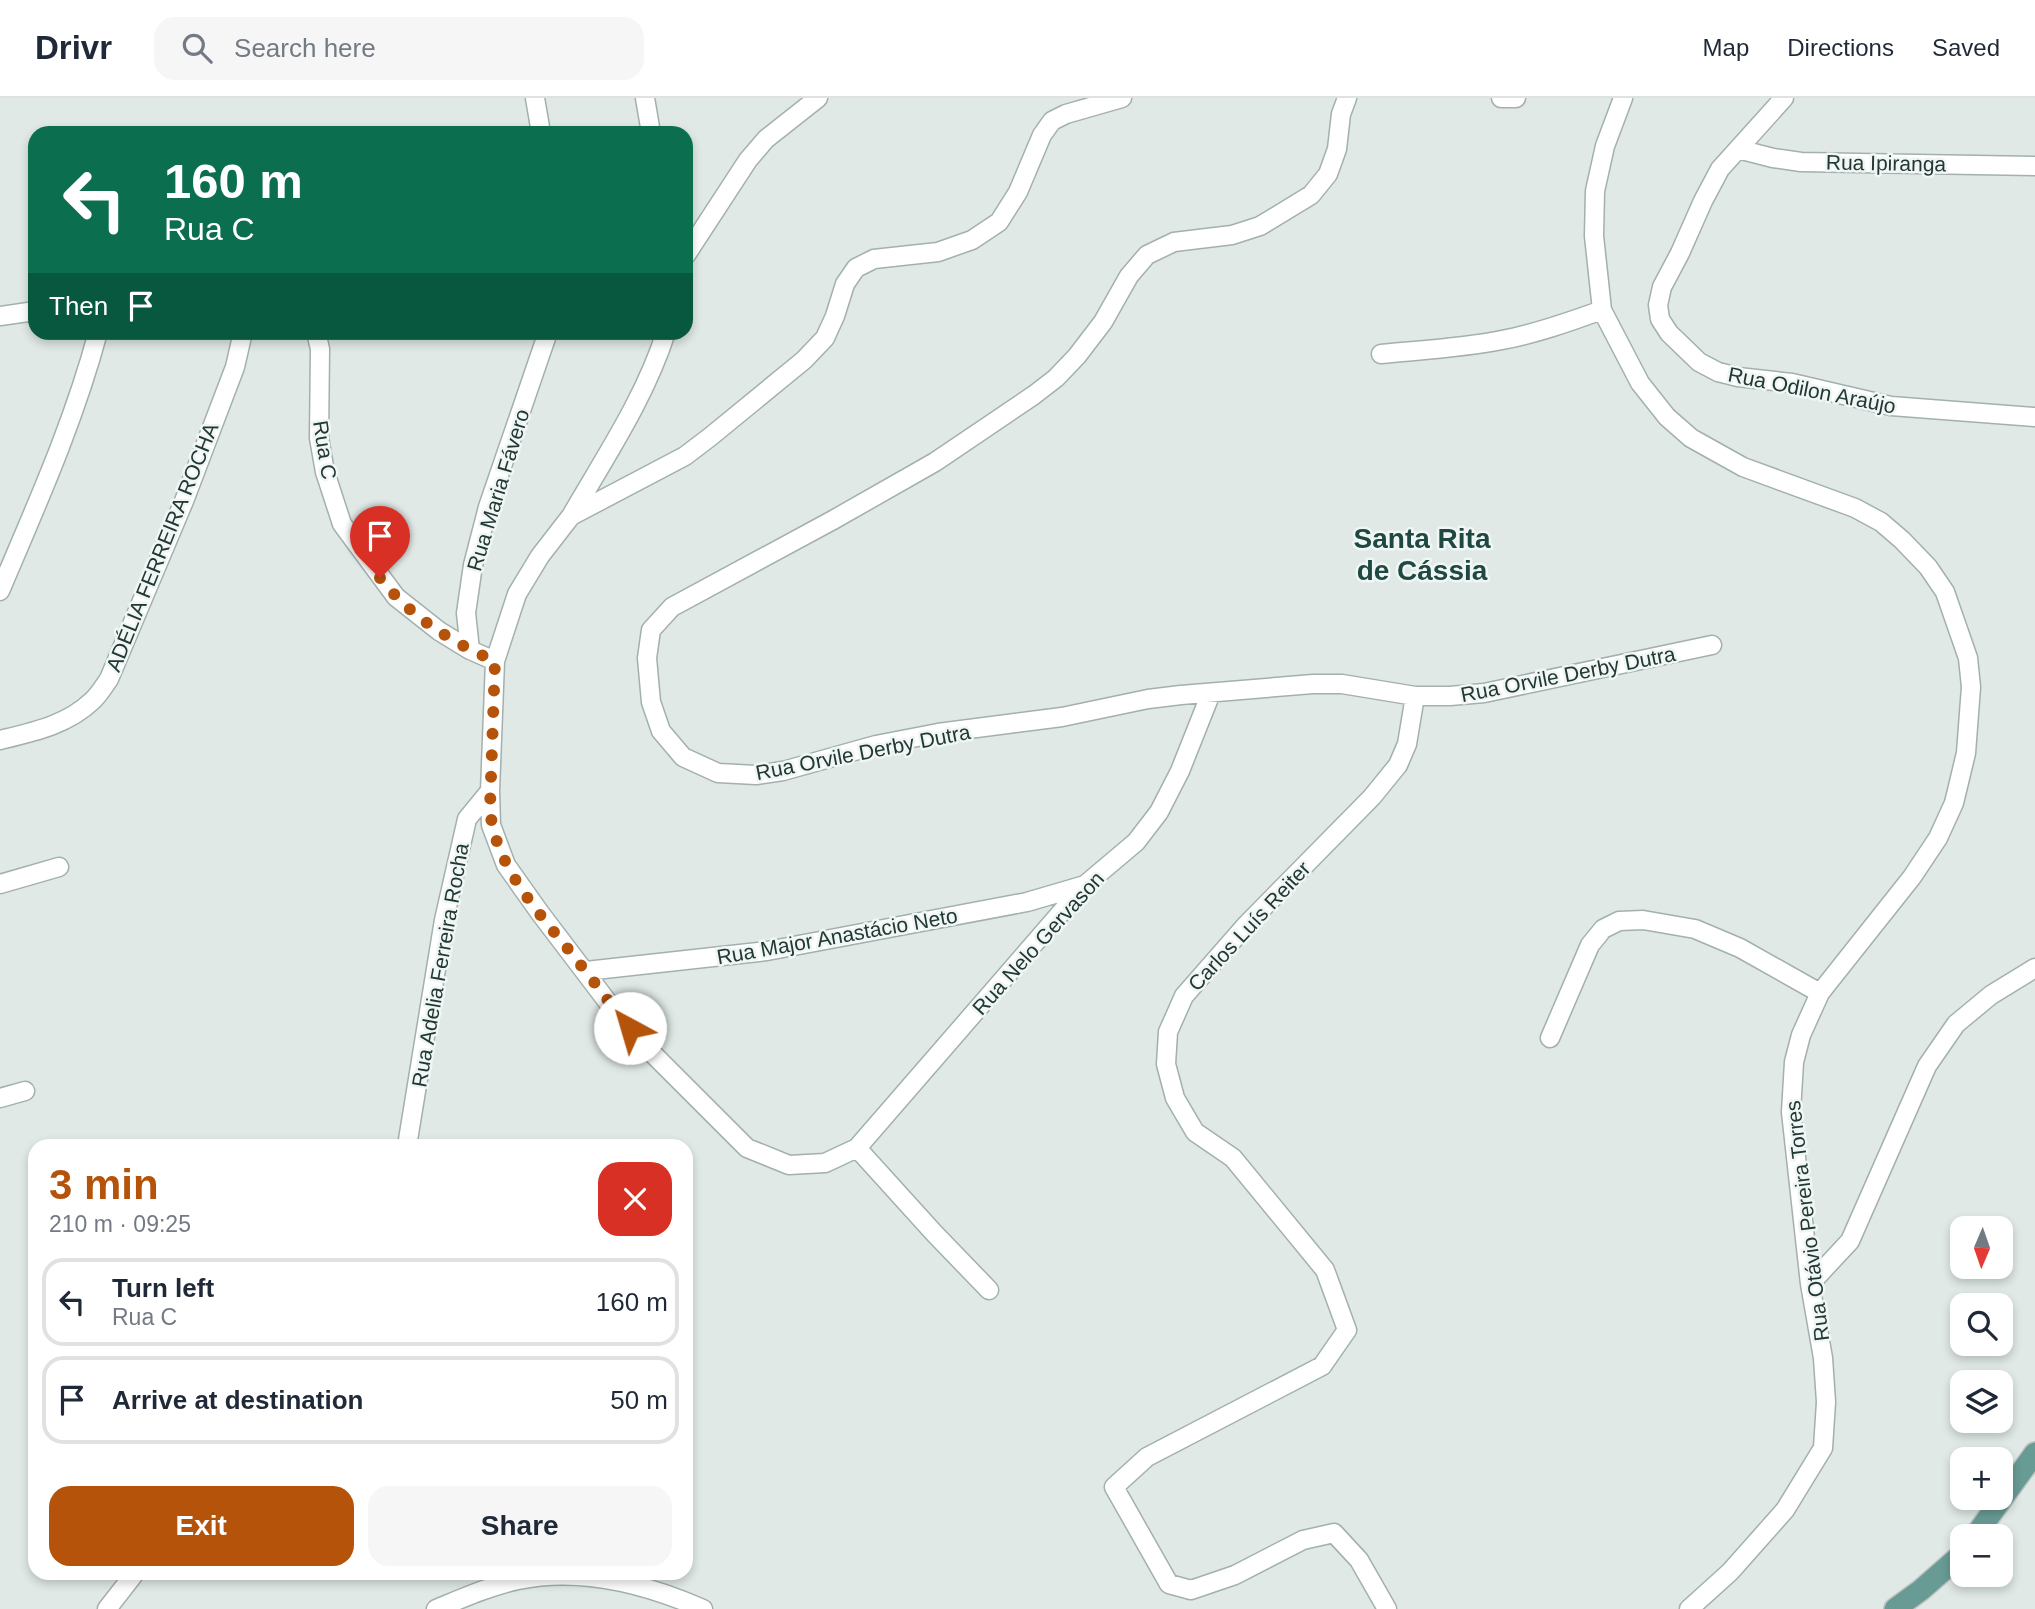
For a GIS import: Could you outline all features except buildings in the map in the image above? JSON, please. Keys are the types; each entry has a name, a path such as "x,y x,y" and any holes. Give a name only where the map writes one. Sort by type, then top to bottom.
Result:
{"main road":[{"path":"1984,1524 2035,1452"},
{"path":"1895,1609 1950,1565"}],"street":[{"path":"536,98 540,126"},
{"path":"645,98 650,126"},
{"path":"693,244 748,160 766,139 818,98"},
{"path":"571,516 685,456 804,360 825,338 845,284 856,268 874,259 939,252 972,240 999,222 1018,192 1042,135 1052,121 1066,114 1122,98"},
{"name":"Rua Orvile Derby Dutra","path":"1347,98 1341,114 1337,149 1328,174 1311,195 1260,226 1232,235 1174,242 1147,255 1129,276 1103,323 1056,378 935,462 672,607 651,630 647,658 651,702 661,731 683,757 718,773 756,775 783,771 876,745 938,733 1049,719 1148,699 1313,684 1332,684 1415,696 1484,693 1712,645"},
{"path":"1501,98 1516,98"},
{"name":"Rua Otávio Pereira Torres","path":"1623,98 1605,146 1595,191 1594,236 1602,310 1640,383 1667,417 1691,438 1743,467 1855,508 1881,522 1902,540 1928,567 1945,592 1968,658 1971,687 1966,753 1954,803 1938,838 1912,877 1820,993 1801,1035 1794,1062 1791,1112 1811,1284 1823,1358 1826,1402 1823,1448 1785,1510 1730,1572 1689,1609"},
{"name":"Rua Odilon Araújo","path":"1784,98 1720,169 1703,201 1681,253 1662,287 1658,305 1660,319 1669,333 1699,362 1718,372 1738,377 1792,383 1891,406 2035,417"},
{"name":"Rua Ipiranga","path":"1738,149 1801,162 2035,166"},
{"path":"1381,354 1503,340 1602,310"},
{"path":"0,316 28,312"},
{"path":"0,591 65,438 96,340"},
{"name":"ADÉLIA FERREIRA ROCHA","path":"0,740 44,729 73,716 93,700 109,679 184,501 235,367 241,340"},
{"name":"Rua C","path":"318,340 319,438 342,524 396,597 439,631 470,650 495,661"},
{"name":"Rua Maria Fávero","path":"470,650 466,613 473,565 488,507 545,340"},
{"path":"586,971 506,865 491,825 495,661 517,594 540,556 571,516 643,389 664,340"},
{"name":"Rua Nelo Gervason","path":"586,971 613,1009 646,1047 747,1148 789,1165 825,1163 857,1148 1085,885 1136,842 1159,812 1180,771 1210,693"},
{"name":"Carlos Luís Reiter","path":"1387,1609 1359,1560 1334,1533 1303,1540 1236,1575 1191,1590 1169,1584 1114,1487 1147,1457 1322,1366 1347,1330 1325,1270 1233,1158 1195,1132 1175,1098 1166,1064 1168,1032 1184,996 1238,934 1372,797 1398,765 1407,744 1415,696"},
{"name":"Rua Adelia Ferreira Rocha","path":"408,1139 444,920 467,819 490,791"},
{"path":"0,884 59,867"},
{"name":"Rua Major Anastácio Neto","path":"586,971 767,950 1027,902 1085,885"},
{"path":"1550,1038 1590,945 1603,929 1619,921 1643,920 1695,929 1740,948 1820,993"},
{"path":"1811,1284 1850,1241 1927,1066 1956,1024 1991,995 2035,968"},
{"path":"0,1098 25,1091"},
{"path":"857,1148 989,1290"},
{"path":"107,1609 130,1580"},
{"path":"436,1609 517,1580"},
{"path":"607,1580 671,1595 703,1609"}],"district":[{"name":"Santa Rita de Cássia","path":"1422,554"}],"route":[{"path":"380,578 396,597 439,631 470,650 495,661 490,807 491,825 497,843 506,865 540,913 630,1028"}]}
